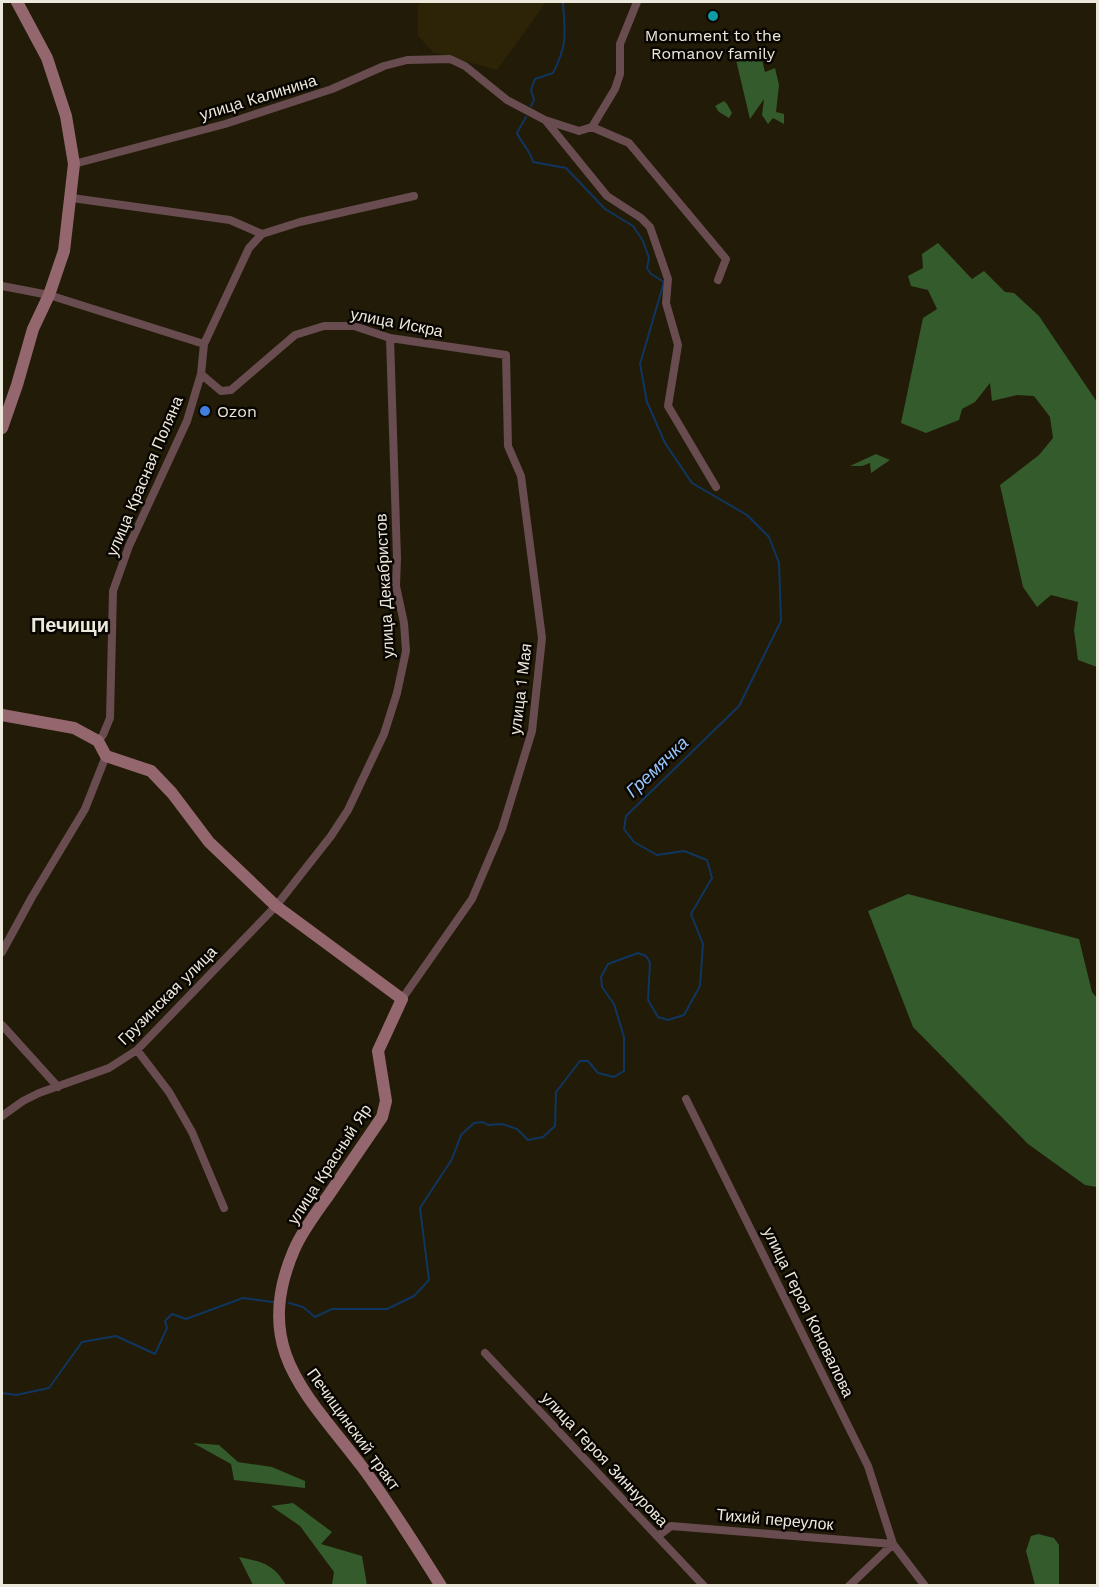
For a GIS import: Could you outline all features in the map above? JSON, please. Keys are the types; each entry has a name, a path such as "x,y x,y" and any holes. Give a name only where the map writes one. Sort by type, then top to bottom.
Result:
{"street":[{"path":"2,428 33,329 49,295 64,251 72,198 74,164 66,116 46,58 17,2"},
{"path":"592,127 615,89 621,74 620,44 637,2"},
{"name":"улица Калинина","path":"74,164 225,124 332,89 391,64 407,60 450,59 465,66 507,100 546,120"},
{"path":"546,120 579,131 592,127 629,143 726,259 718,280"},
{"path":"546,120 607,196 641,218 650,228 668,279 666,303 678,345 668,406 716,487"},
{"path":"72,198 230,220 262,234 300,222 414,196"},
{"name":"улица Красная Поляна","path":"98,741 110,718 112,591 129,546 187,421 201,374 204,344 249,248 262,234"},
{"path":"2,286 49,295 204,344"},
{"name":"улица Искра","path":"201,374 221,391 231,390 294,335 324,326 354,326 390,338 506,355"},
{"name":"улица Декабристов","path":"276,906 332,836 348,810 384,734 397,693 406,651 404,623 396,586 390,338"},
{"name":"улица 1 Мая","path":"402,999 472,899 502,829 532,731 542,638 521,476 508,446 506,355"},
{"path":"2,715 74,728 98,741 106,756 151,771 209,842 276,906 402,999"},
{"path":"2,952 85,809 106,756"},
{"name":"Грузинская улица","path":"2,1116 39,1093 109,1068 137,1050 276,906"},
{"name":"улица Красный Яр","path":"285,1279 295,1248 382,1117 386,1101 378,1051 402,999"},
{"path":"2,1025 58,1087"},
{"path":"137,1050 170,1092 192,1132 224,1208"},
{"name":"улица Героя Коновалова","path":"686,1099 868,1466 893,1544 925,1586"},
{"name":"Печищинский тракт","path":"285,1279 280,1322 286,1358 296,1380 390,1506 441,1586"},
{"name":"улица Героя Зиннурова","path":"484,1353 705,1586"},
{"name":"Тихий переулок","path":"658,1536 671,1526 893,1544"},
{"path":"849,1586 893,1544"}],"shaded area":[{"path":"425,2 546,2 497,70 433,52 418,36 418,5"}],"green space":[{"path":"748,49 761,56 765,72 775,68 779,85 776,112 784,114 784,124 773,118 768,124 762,115 764,99 750,119 736,60"},
{"path":"724,101 732,113 729,118 719,112 715,106"},
{"path":"938,243 972,279 984,271 1005,292 1014,293 1039,316 1097,402 1097,667 1078,660 1074,630 1078,602 1051,595 1037,607 1023,587 1000,485 1039,455 1053,438 1050,417 1034,396 1017,395 992,401 990,383 975,402 962,409 959,420 926,433 901,423 923,318 937,309 928,290 911,286 908,276 923,268 922,254"},
{"path":"876,454 890,460 871,473 870,463 850,466"},
{"path":"908,894 1079,939 1092,992 1097,998 1097,1187 1085,1185 1028,1144 913,1027 868,911"},
{"path":"193,1443 219,1445 238,1462 272,1467 305,1481 305,1488 234,1480 231,1464"},
{"path":"293,1503 332,1532 321,1544 362,1556 367,1585 332,1585 334,1572 300,1526 271,1506"},
{"path":"1038,1534 1054,1538 1059,1545 1059,1585 1035,1585 1026,1551 1031,1536"},
{"path":"239,1557 267,1565 277,1572 286,1585 253,1585"}],"waterway":[{"name":"Гремячка","path":"531,106 534,100 531,90 535,79 553,73 561,54 565,30 563,2"},
{"name":"Гремячка","path":"289,1303 303,1307 315,1317 332,1309 387,1309 414,1296 429,1280 420,1208 452,1159 461,1135 474,1123 483,1122 488,1125 502,1124 517,1129 528,1140 543,1137 555,1126 556,1092 580,1061 588,1061 598,1073 614,1077 624,1071 624,1037 614,1004 602,987 601,977 608,964 638,953 646,956 650,963 648,1000 658,1017 668,1020 684,1015 700,986 703,944 691,914 712,878 707,860 684,851 657,855 634,842 624,829 626,816 739,706 781,621 779,563 769,537 747,515 692,483 665,443 647,402 640,364 664,282 651,274 647,268 649,258 643,241 633,226 605,209 566,168 533,162 517,133 526,117"},
{"name":"Гремячка","path":"2,1393 16,1395 49,1388 82,1342 116,1336 155,1354 167,1328 165,1321 172,1314 186,1319 243,1298 273,1302"}],"place":[{"name":"Monument to the Romanov family","path":"713,16"},
{"name":"Ozon","path":"205,411"}],"district":[{"name":"Печищи","path":"70,625"}]}
